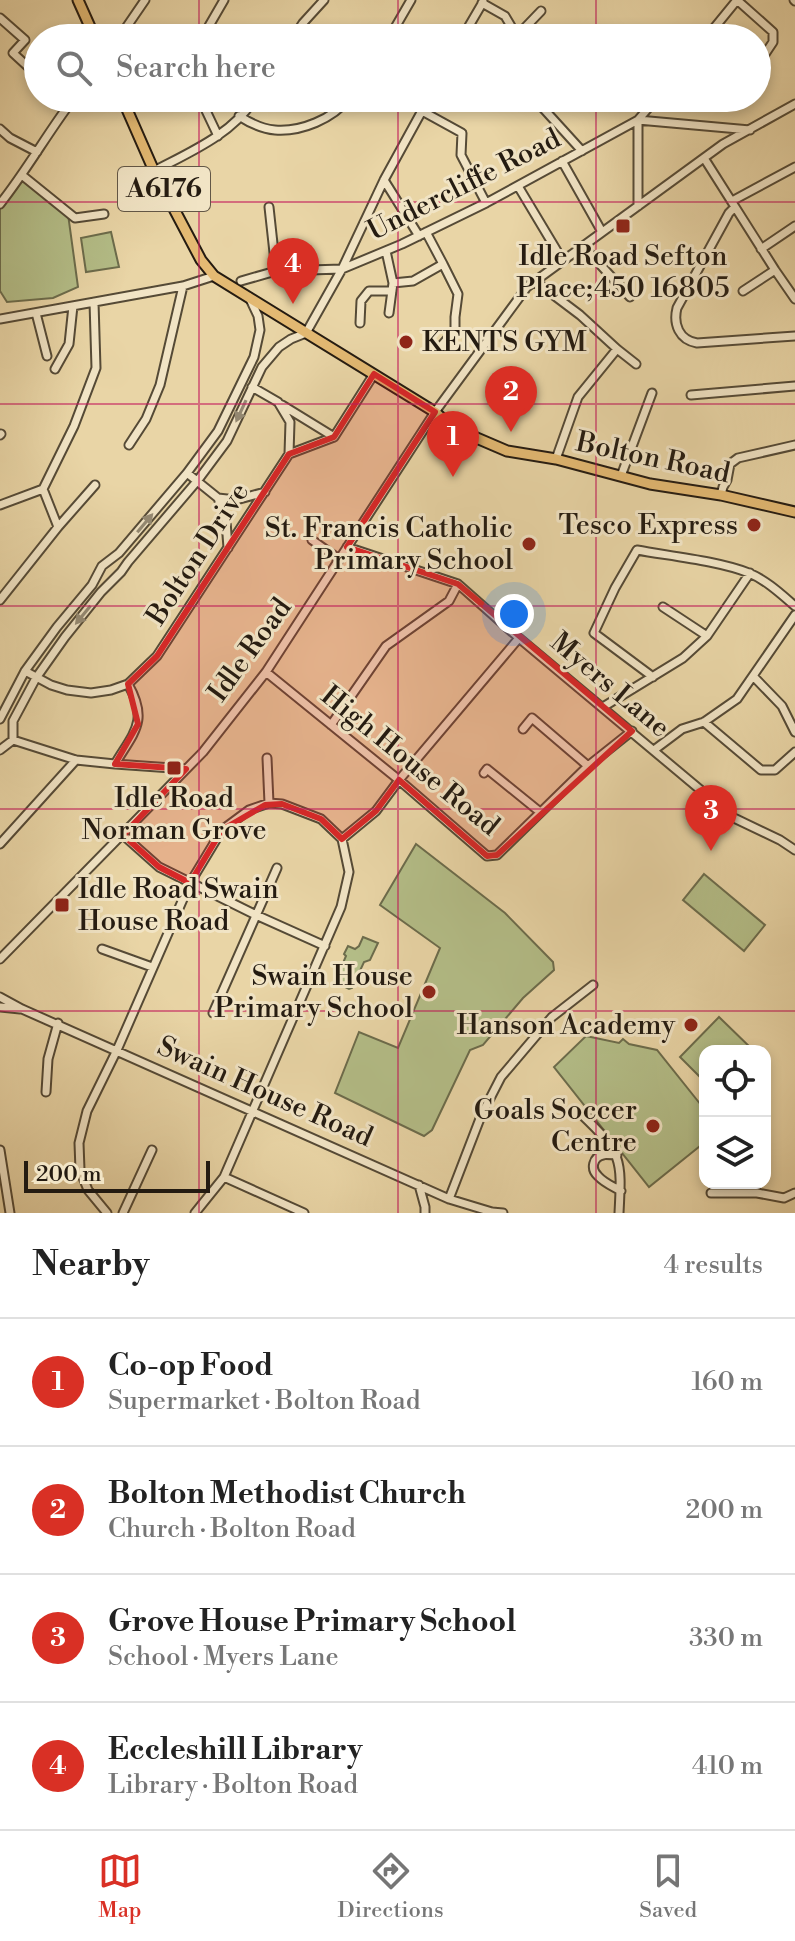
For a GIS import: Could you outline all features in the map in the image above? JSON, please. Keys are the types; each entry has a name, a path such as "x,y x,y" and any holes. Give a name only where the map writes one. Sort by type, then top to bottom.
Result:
{"main road":[{"path":"78,0 89,24"},
{"name":"A6176","path":"128,112 154,171 201,260 214,276"},
{"name":"Bolton Road","path":"214,276 435,412 446,422 507,451 556,459 650,484 721,495 795,512"}],"street":[{"path":"129,24 145,0"},
{"path":"210,24 224,0"},
{"path":"308,0 317,7"},
{"path":"302,24 324,0"},
{"path":"397,24 411,0"},
{"path":"717,24 737,0 764,24"},
{"path":"470,24 483,1 505,16 510,24"},
{"path":"530,24 541,11"},
{"path":"0,18 24,39"},
{"path":"24,41 13,53 24,63"},
{"name":"Idle Road","path":"1,959 203,752 266,672 435,412 527,287 723,144 795,104"},
{"path":"0,204 23,176 62,112"},
{"path":"207,112 218,136"},
{"path":"154,171 218,136 243,112"},
{"path":"239,116 254,125 275,130 298,129 332,112"},
{"path":"13,740 13,721 36,678 101,592 198,480 227,441 262,367 279,347 306,333 421,112"},
{"path":"424,112 462,133 461,155 486,203"},
{"path":"547,112 582,151"},
{"path":"638,206 638,120 645,112"},
{"path":"638,120 751,130"},
{"name":"Undercliffe Road","path":"241,281 276,271 342,269 486,203 638,120"},
{"path":"0,129 37,152"},
{"path":"704,158 761,249 793,293"},
{"path":"562,161 602,232"},
{"path":"795,167 734,204 674,318 684,338 697,343 795,336"},
{"path":"23,176 75,218 104,214"},
{"path":"384,180 443,264 458,294 455,330 441,346"},
{"path":"518,186 563,261"},
{"path":"269,207 276,271"},
{"path":"761,249 795,226"},
{"path":"583,246 630,297"},
{"path":"386,251 393,287 389,313"},
{"path":"360,323 361,301 369,291 413,281 443,264"},
{"path":"743,291 775,270"},
{"path":"0,319 183,286 214,276"},
{"path":"535,281 636,364"},
{"path":"129,445 146,419 160,385 183,286"},
{"path":"13,721 1,715 25,671 92,585 102,566 119,553 218,431 254,357 260,330 258,316 249,297"},
{"path":"0,505 43,489 74,426 96,368 94,302"},
{"path":"55,369 69,344 73,306"},
{"path":"36,313 47,356"},
{"path":"556,459 578,397 617,349"},
{"path":"278,402 290,422 289,454 334,437 374,374"},
{"path":"243,382 334,437"},
{"path":"691,395 795,386"},
{"path":"621,476 652,393"},
{"path":"721,495 730,464 738,458 795,445"},
{"name":"Bolton Drive","path":"128,684 157,656 289,454"},
{"path":"187,473 218,498 226,521 228,550"},
{"path":"0,600 95,485"},
{"path":"43,489 58,527"},
{"path":"218,498 236,500 265,492"},
{"path":"312,540 339,559"},
{"name":"Myers Lane","path":"347,547 458,584 734,818 795,850"},
{"path":"653,677 594,633 637,550 750,573 795,606"},
{"path":"119,553 128,562"},
{"path":"603,707 683,658 707,636 750,573"},
{"path":"331,725 386,646 449,601 458,584"},
{"path":"92,585 101,592"},
{"path":"663,607 707,636"},
{"path":"654,750 682,729 704,722 737,699 795,615"},
{"path":"786,627 795,634"},
{"path":"342,839 376,811 519,638"},
{"path":"25,671 67,690 91,693 128,684 137,700 138,724 115,764"},
{"name":"High House Road","path":"266,672 487,856 497,855 588,766 632,731"},
{"path":"753,676 782,706 795,732"},
{"path":"0,696 13,693"},
{"path":"523,729 532,718 588,766"},
{"path":"704,722 761,770 775,770 795,752"},
{"path":"13,740 76,760 186,769"},
{"path":"0,750 13,740"},
{"path":"267,758 269,803"},
{"path":"0,844 76,760"},
{"path":"484,773 487,769 540,812"},
{"path":"107,1213 88,1190 80,1170 79,1143 87,1111 190,883 222,830 249,810 269,803 282,804 321,819 342,839 349,872 341,907 224,1177 195,1213"},
{"path":"123,835 159,867 325,946"},
{"path":"213,1013 277,868"},
{"path":"102,949 152,967"},
{"path":"449,1199 481,1116 501,1077 552,1017 593,985"},
{"name":"Swain House Road","path":"0,997 449,1199 503,1213"},
{"name":"Swain House Road","path":"0,1007 22,1009"},
{"path":"46,1092 48,1059 58,1023"},
{"path":"581,1114 602,1134 617,1155 621,1191 619,1213"},
{"path":"0,1150 10,1213"},
{"path":"123,1213 152,1150"},
{"path":"617,1155 598,1156 594,1170 598,1177 621,1191"},
{"path":"224,1177 304,1213"},
{"path":"419,1185 425,1213"},
{"path":"757,1189 757,1193"},
{"path":"711,1193 757,1193 784,1198 795,1193"}],"highlighted area":[{"path":"374,374 435,412 347,547 458,584 632,731 497,855 487,856 399,780 376,811 342,839 321,819 282,804 265,805 222,830 190,883 159,867 123,835 186,769 115,764 138,724 128,684 157,656 289,454 334,437"}],"green space":[{"path":"23,176 68,214 78,287 53,298 7,302 0,291 0,204"},
{"path":"111,232 119,267 86,272 81,238"},
{"name":"Swain House Primary School","path":"416,844 505,913 553,962 554,970 523,998 483,1045 470,1050 432,1130 424,1136 335,1093 359,1032 398,1048 440,948 380,905"},
{"path":"704,874 765,925 744,951 683,900"},
{"path":"363,937 378,943 349,989 335,982 348,946 355,949"},
{"path":"719,1017 748,1045 699,1045 699,1076 680,1057"},
{"name":"Goals Soccer Centre","path":"586,1036 619,1043 623,1039 629,1044 657,1050 699,1102 699,1147 649,1187 554,1067"}],"place":[{"name":"Idle Road Sefton Place;450 16805","path":"623,226"},
{"name":"Eccleshill Library","path":"293,304"},
{"name":"KENTS GYM","path":"406,342"},
{"name":"Bolton Methodist Church","path":"511,432"},
{"name":"Co-op Food","path":"453,477"},
{"name":"Tesco Express","path":"754,525"},
{"name":"St. Francis Catholic Primary School","path":"529,544"},
{"name":"Idle Road Norman Grove","path":"174,768"},
{"name":"Grove House Primary School","path":"711,851"},
{"name":"Idle Road Swain House Road","path":"62,905"},
{"name":"Swain House Primary School","path":"429,992"},
{"name":"Hanson Academy","path":"691,1025"},
{"name":"Goals Soccer Centre","path":"653,1126"}]}
